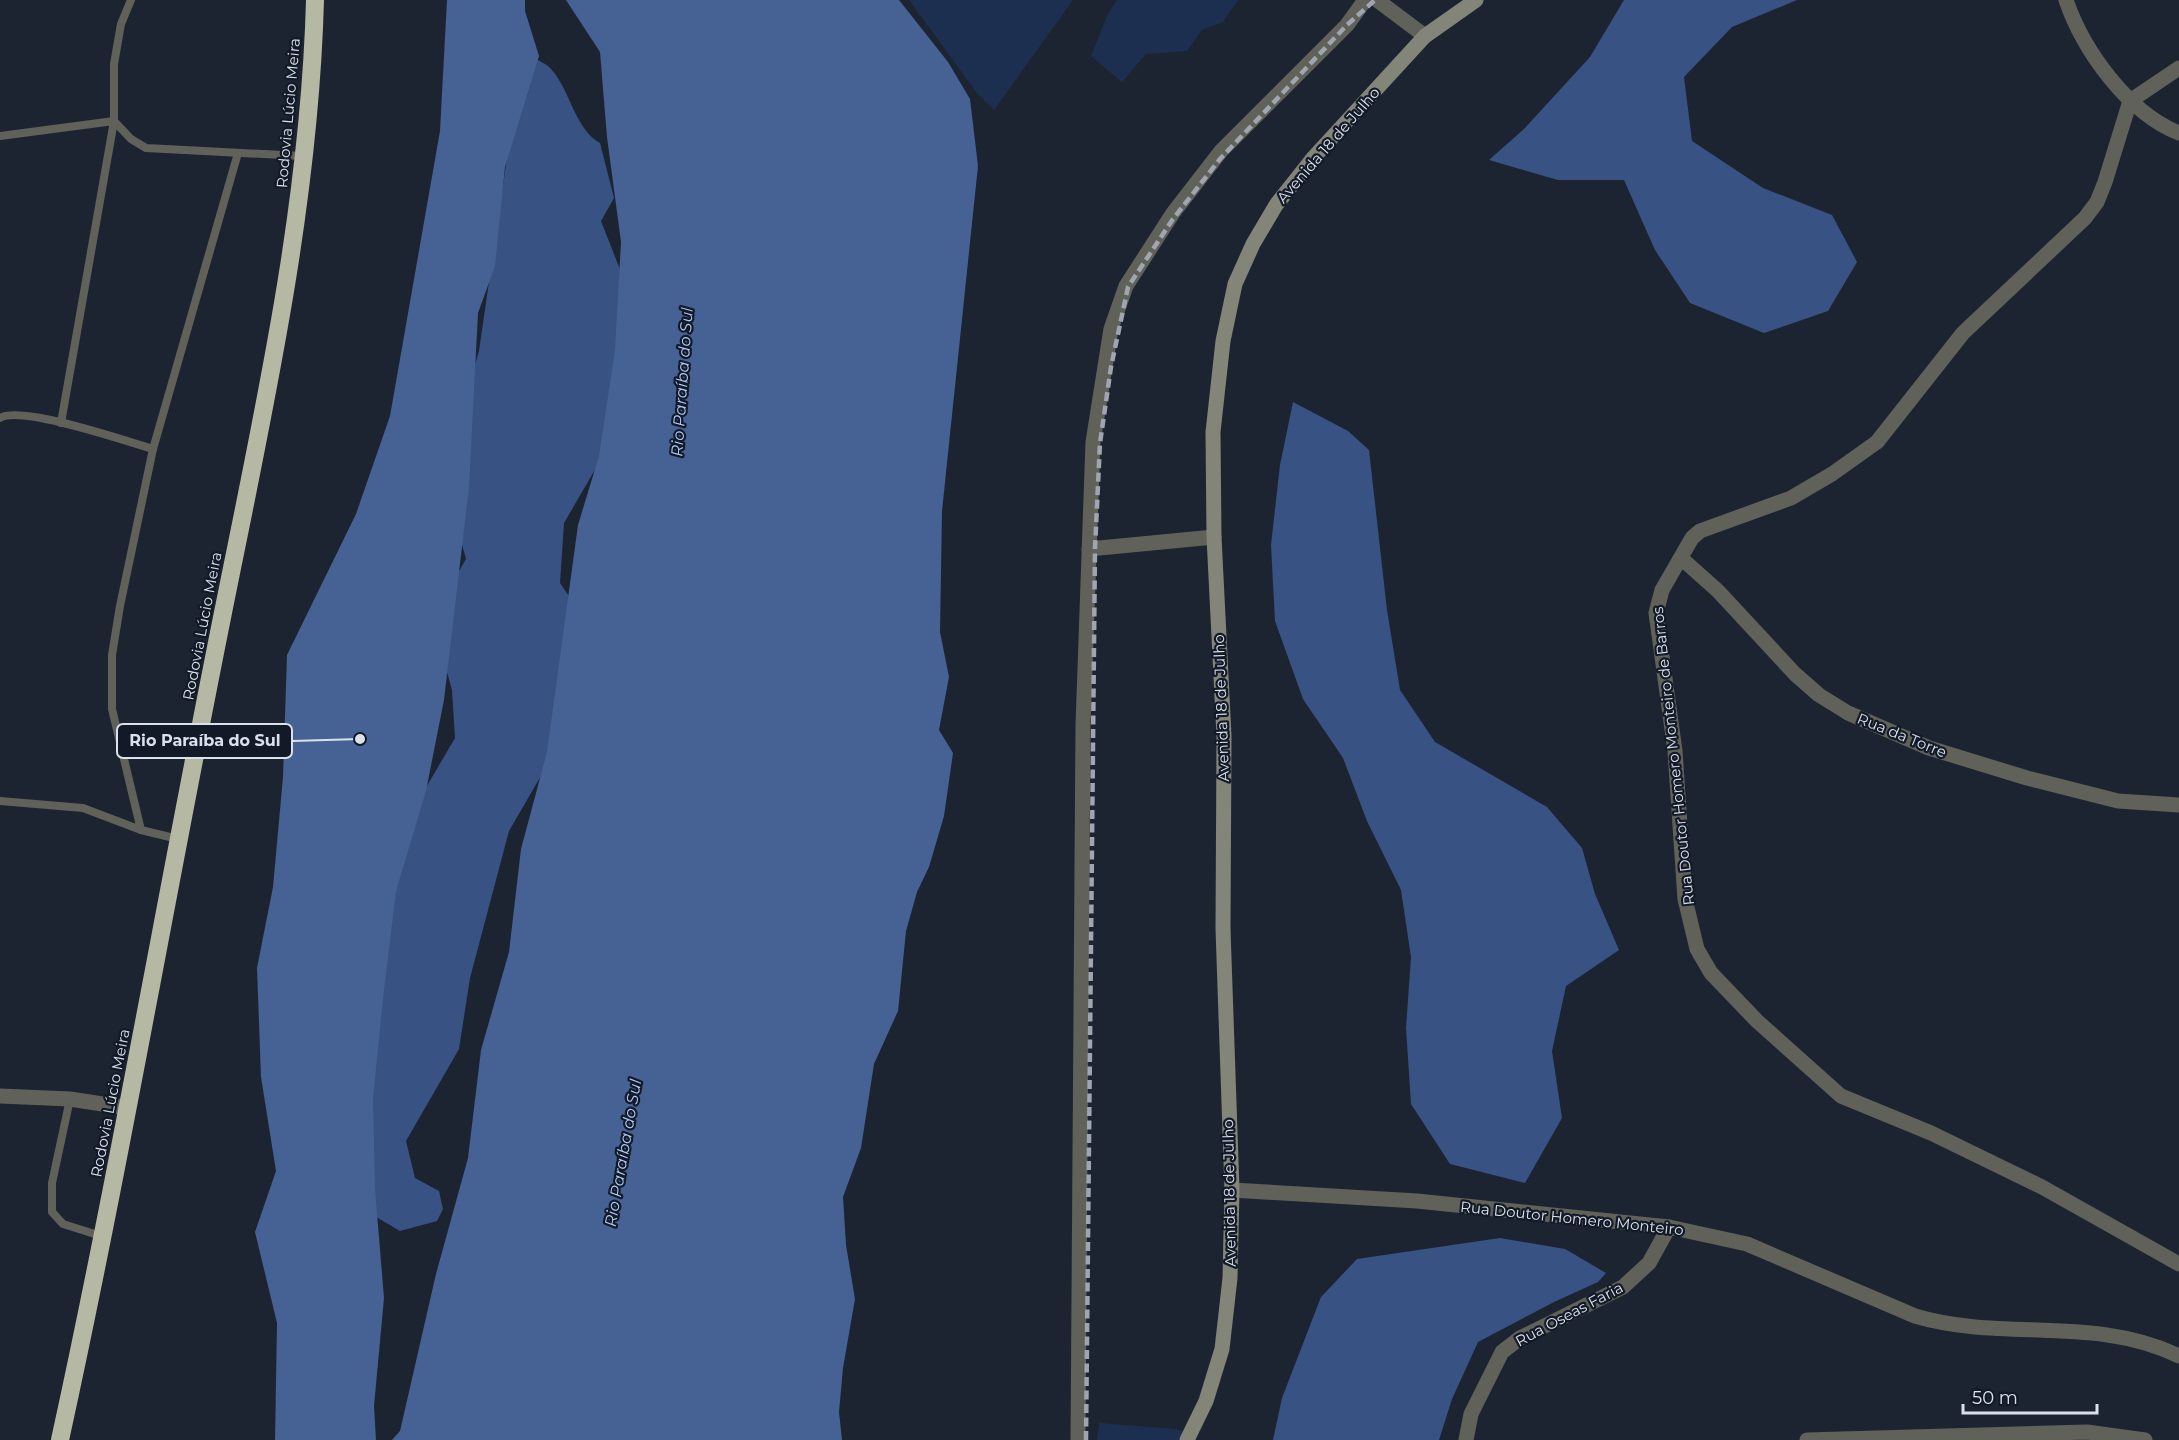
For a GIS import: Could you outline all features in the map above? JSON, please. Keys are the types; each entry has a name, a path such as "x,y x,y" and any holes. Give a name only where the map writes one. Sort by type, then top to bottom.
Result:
{"highway":[{"name":"Rodovia Lúcio Meira","path":"59,1438 74,1382 278,333 306,157 315,0"}],"main road":[{"name":"Avenida 18 de Julho","path":"1187,1440 1206,1401 1222,1348 1230,1278 1232,1190 1223,940 1224,736 1214,537 1214,432 1222,341 1235,285 1253,244 1276,205 1314,157 1425,36 1476,0"}],"street":[{"path":"1078,1440 1083,724 1093,442 1111,329 1126,286 1173,213 1221,151 1347,25 1365,0"},
{"path":"1377,0 1425,36"},
{"path":"2066,0 2104,73 2130,101 2179,133"},
{"path":"2130,101 2179,68"},
{"name":"Rua Doutor Homero Monteiro de Barros","path":"2130,101 2105,182 2097,202 2085,218 1963,333 1877,442 1832,474 1791,498 1700,531 1662,590 1656,613 1675,752 1685,899 1697,949 1711,973 1757,1021 1841,1096 1930,1133 2042,1186 2179,1264"},
{"path":"1089,549 1214,537"},
{"name":"Rua da Torre","path":"1681,558 1718,591 1795,674 1819,695 1848,713 1929,748 2027,777 2118,801 2179,805"},
{"path":"0,1096 70,1099 128,1108"},
{"name":"Rua Doutor Homero Monteiro","path":"1232,1190 1417,1201 1669,1227 1747,1245 1915,1316 1939,1323 2028,1331 2101,1332 2139,1340 2179,1356"},
{"name":"Rua Oseas Faria","path":"1466,1440 1472,1414 1502,1352 1520,1338 1623,1287 1649,1263 1669,1227"},
{"path":"1807,1440 2087,1432 2145,1440"}],"lane":[{"path":"61,423 114,122 114,64 121,24 131,0"},
{"path":"0,136 114,122"},
{"path":"114,122 131,140 146,148 306,157"},
{"path":"141,830 112,709 112,655 153,449 238,153"},
{"path":"0,418 17,414 61,423 153,449"},
{"path":"0,801 83,808 141,830 178,839"},
{"path":"70,1099 52,1183 52,1212 63,1224 101,1236"}],"shaded area":[{"path":"909,0 1073,0 994,110 977,93"},
{"path":"1117,0 1238,0 1223,22 1202,30 1187,51 1146,54 1122,82 1091,56 1107,16"},
{"path":"1624,0 1797,0 1732,27 1684,77 1692,141 1763,188 1832,215 1857,262 1828,311 1764,333 1690,303 1655,250 1624,180 1558,180 1489,160 1524,129 1590,57"},
{"path":"527,55 551,69 558,78 578,119 591,136 600,143 614,198 601,221 632,300 611,442 564,523 560,583 577,608 549,762 509,831 470,978 459,1049 406,1141 415,1178 439,1191 443,1209 437,1221 400,1231 354,1204 374,876 455,738 452,690 447,672 426,628 466,559 461,541 464,403 479,351 510,137"},
{"path":"1293,402 1348,431 1369,450 1387,610 1400,690 1435,742 1547,807 1582,848 1595,894 1619,950 1566,986 1552,1051 1562,1118 1525,1183 1450,1164 1411,1104 1406,1028 1411,957 1401,890 1367,821 1343,758 1303,699 1275,621 1271,545 1280,465"},
{"path":"1500,1238 1565,1249 1606,1273 1598,1282 1478,1342 1452,1399 1439,1440 1273,1440 1282,1398 1321,1297 1357,1259"},
{"path":"1099,1423 1175,1429 1184,1432 1179,1440 1097,1440"}],"water":[{"path":"447,0 525,0 525,11 539,56 505,167 495,266 478,313 469,487 444,700 426,791 396,891 383,999 373,1098 375,1189 384,1298 374,1406 376,1440 275,1440 277,1323 255,1232 276,1171 261,1077 257,968 273,887 283,777 287,655 356,514 390,416 440,131"},
{"name":"Rio Paraíba do Sul","path":"566,0 899,0 948,62 970,99 978,166 942,511 940,632 949,677 939,730 953,753 944,816 906,931 898,1011 874,1064 861,1148 843,1197 846,1245 855,1299 843,1368 839,1412 842,1440 392,1440 400,1431 436,1274 468,1158 481,1050 509,952 521,849 547,752 578,525 599,456 615,350 621,242 607,137 600,52"}],"railway":[{"path":"1086,1440 1095,548 1100,443 1111,367 1128,287 1173,219 1220,159 1347,25 1375,0"}],"place":[{"name":"Rio Paraíba do Sul","path":"360,739"}]}
